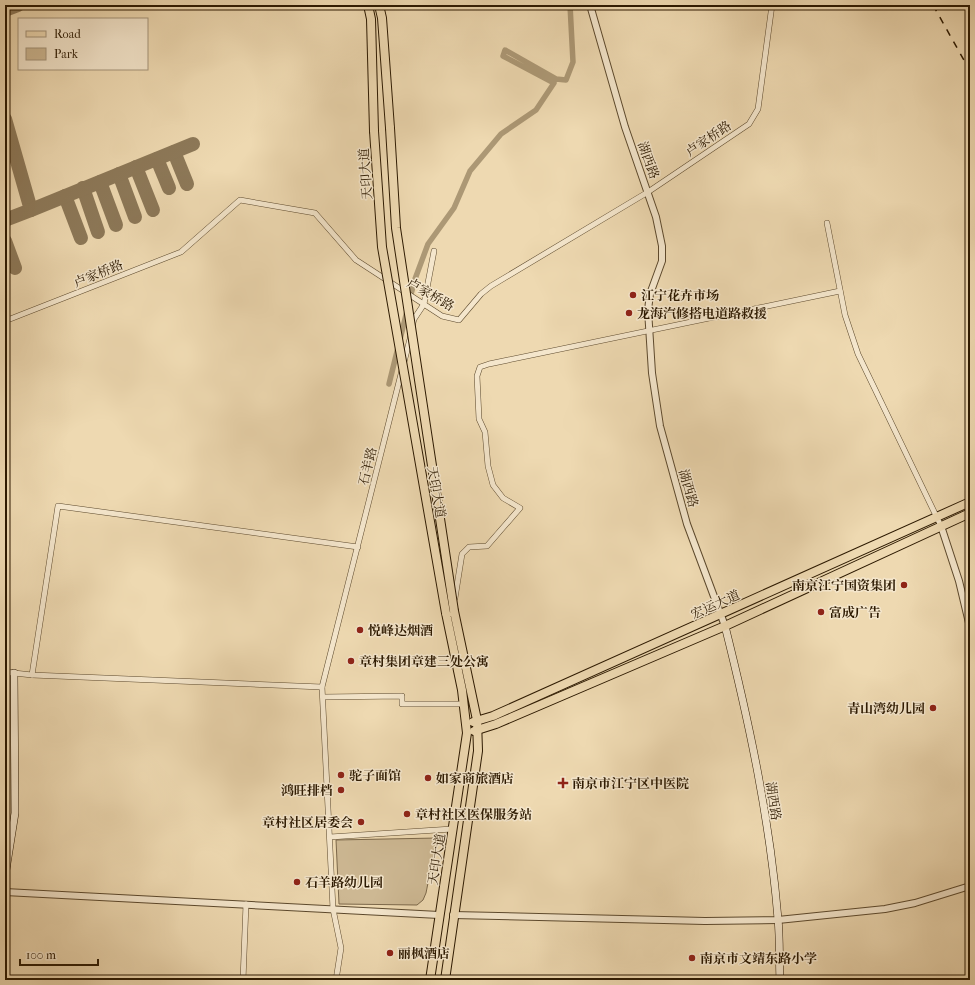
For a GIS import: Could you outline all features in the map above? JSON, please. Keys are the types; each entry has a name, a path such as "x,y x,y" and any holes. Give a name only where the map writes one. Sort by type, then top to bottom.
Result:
{"main road":[{"name":"天印大道","path":"368,5 370,18 374,131 382,248 450,612 477,720 478,730 478,751 453,915 445,980"},
{"name":"天印大道","path":"379,5 382,18 396,228 467,723 467,733 430,980"},
{"name":"宏运大道","path":"467,723 500,713 970,502"},
{"name":"宏运大道","path":"467,733 478,730 725,626 970,513"},
{"name":"湖西路","path":"725,626 753,748 773,867 778,920 780,980"},
{"path":"5,876 15,813 14,673"}],"street":[{"name":"湖西路","path":"590,5 625,126 648,192 662,246 662,261 650,294 648,310 648,331 652,373 662,434 687,524 725,626"},
{"name":"卢家桥路","path":"5,321 181,252 240,200 315,213 356,260 442,316 459,320 480,294 491,286 648,192 749,124 758,109 772,5"},
{"path":"827,223 844,315 858,354 941,526 970,627"},
{"name":"石羊路","path":"322,687 358,548 414,319 424,304 434,251"},
{"path":"450,612 462,554 469,547 487,546 520,508 503,498 493,485 488,466 484,432 480,419 477,376 480,367 840,291"},
{"path":"32,675 58,506 358,548"},
{"path":"5,672 32,675 322,687 333,909 340,948 336,980"},
{"path":"323,697 402,696 402,704 464,704"},
{"path":"330,837 452,829"},
{"path":"453,915 705,921 778,920 885,909 915,903 970,886"},
{"path":"5,892 439,915"},
{"path":"243,980 246,904"}],"green space":[{"path":"437,838 426,893 423,900 417,905 339,904 336,840"}],"waterway":[{"path":"410,298 415,279 428,244 454,208 470,171 501,134 536,110 554,83 503,56 505,50 556,79 566,80 573,62 570,5"},
{"path":"389,384 407,311"}],"taxiway":[{"path":"5,10 18,5"},
{"path":"5,119 31,210 5,220"},
{"path":"31,210 193,144"},
{"path":"174,152 187,184"},
{"path":"157,159 169,188"},
{"path":"136,167 153,210"},
{"path":"119,174 135,217"},
{"path":"100,182 116,225"},
{"path":"83,188 98,232"},
{"path":"65,196 81,238"},
{"path":"5,241 15,268"}],"railway":[{"path":"933,5 970,71"},
{"path":"964,5 970,15"}],"place":[{"name":"江宁花卉市场","path":"633,295"},
{"name":"龙海汽修搭电道路救援","path":"629,313"},
{"name":"南京江宁国资集团","path":"904,585"},
{"name":"富成广告","path":"821,612"},
{"name":"悦峰达烟酒","path":"360,630"},
{"name":"章村集团章建三处公寓","path":"351,661"},
{"name":"青山湾幼儿园","path":"933,708"},
{"name":"驼子面馆","path":"341,775"},
{"name":"如家商旅酒店","path":"428,778"},
{"name":"南京市江宁区中医院","path":"563,783"},
{"name":"鸿旺排档","path":"341,790"},
{"name":"章村社区医保服务站","path":"407,814"},
{"name":"章村社区居委会","path":"361,822"},
{"name":"石羊路幼儿园","path":"297,882"},
{"name":"丽枫酒店","path":"390,953"},
{"name":"南京市文靖东路小学","path":"692,958"}]}
